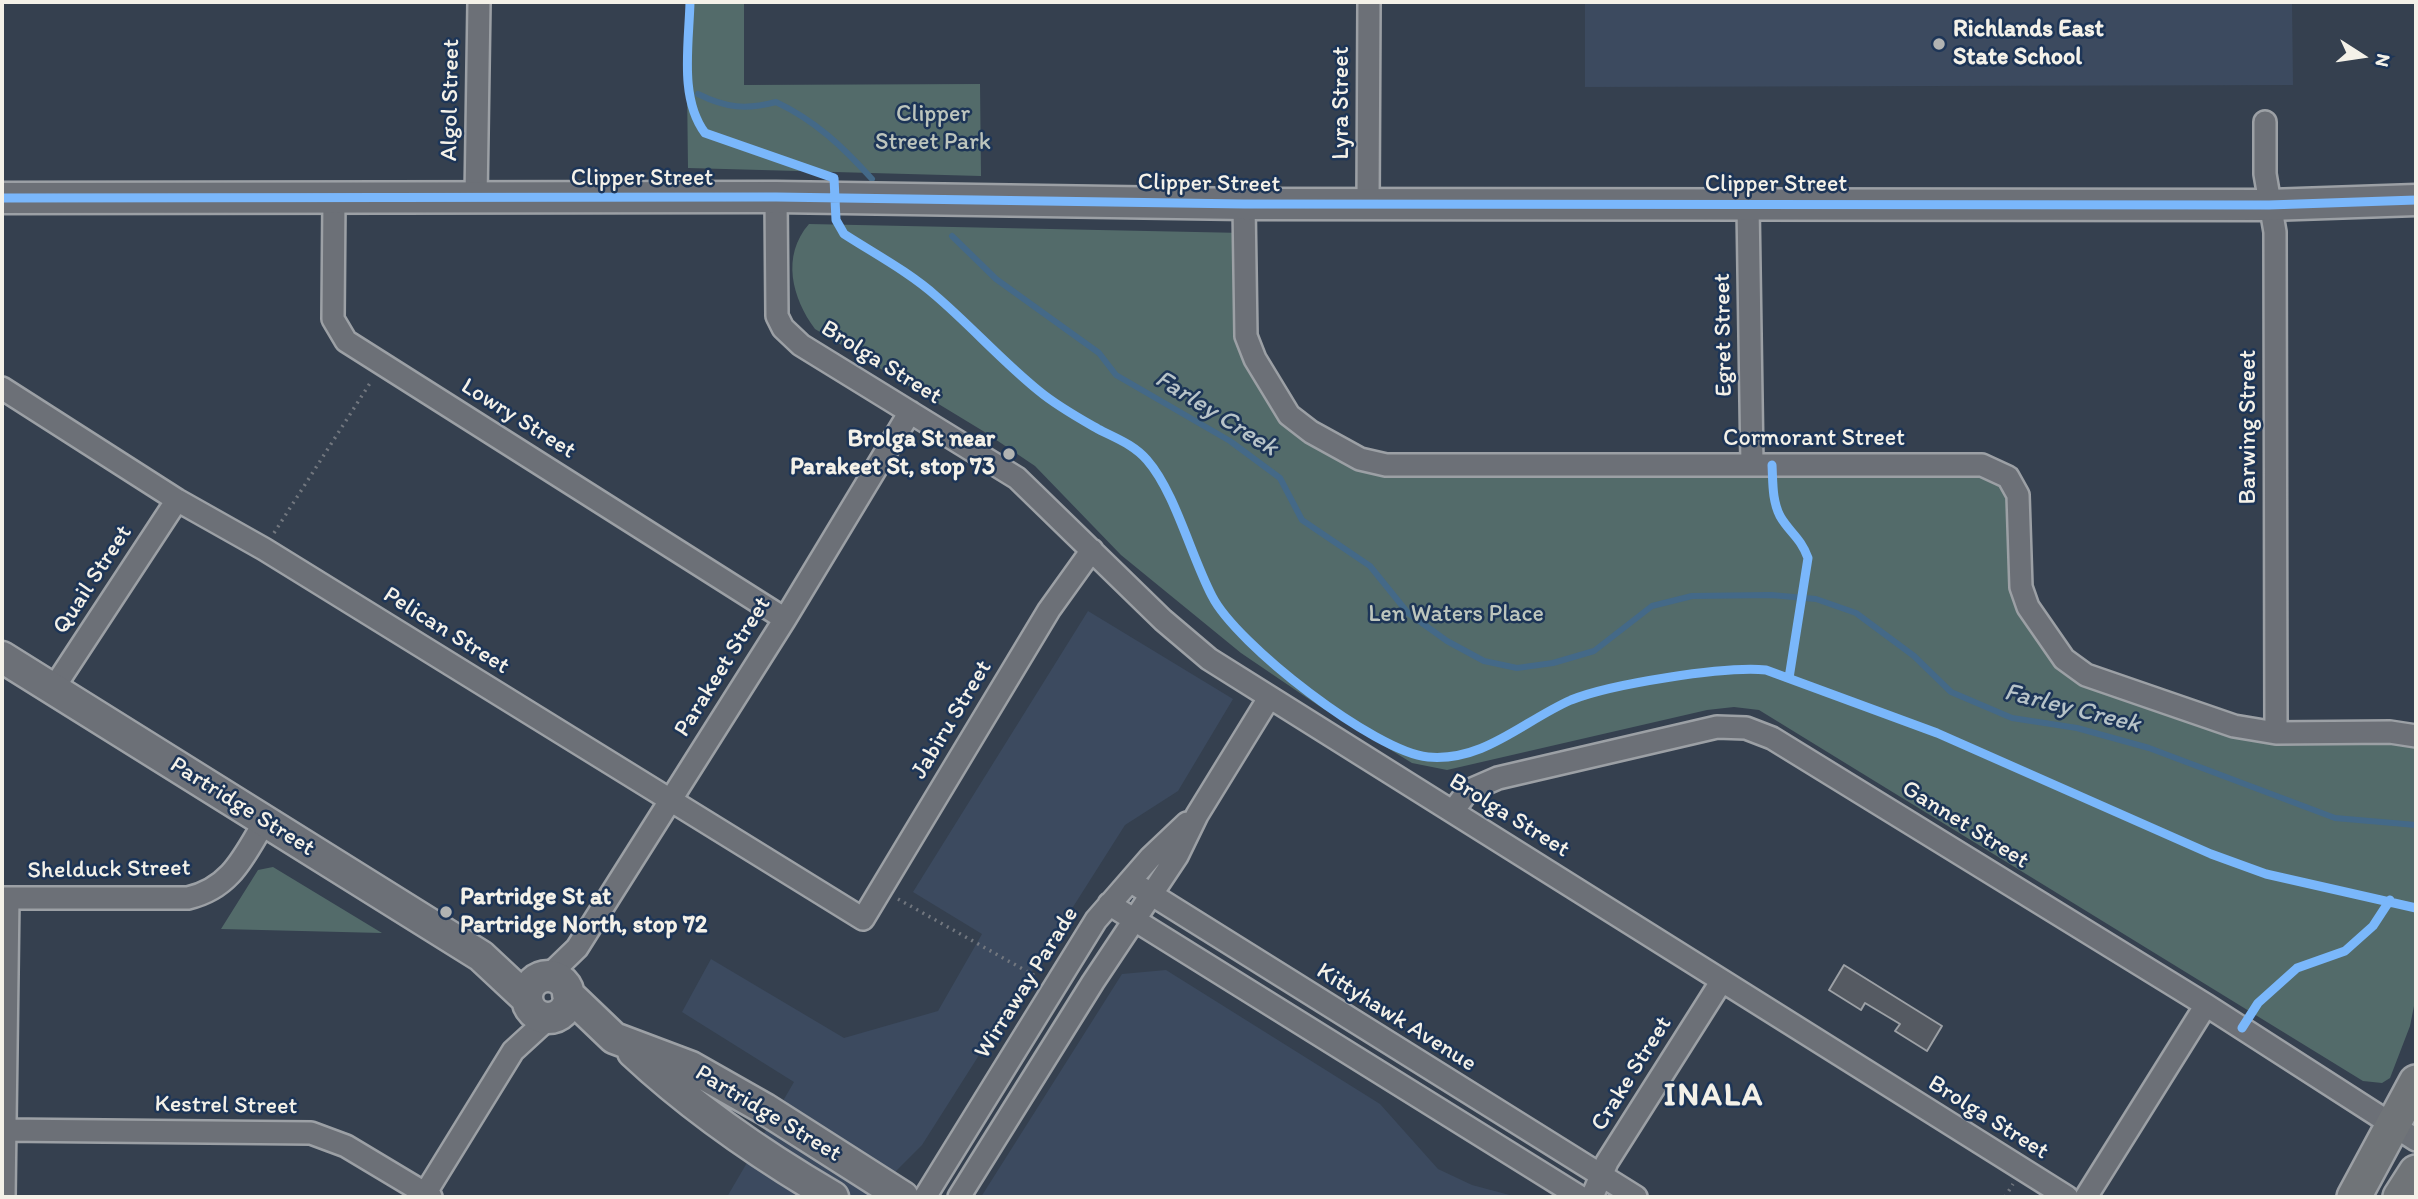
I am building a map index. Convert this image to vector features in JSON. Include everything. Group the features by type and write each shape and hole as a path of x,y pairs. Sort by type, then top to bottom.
{"main road":[{"path":"2354,1197 2405,1133 2416,1082"},
{"path":"2400,1197 2416,1172"}],"street":[{"name":"Algol Street","path":"476,199 479,2"},
{"name":"Lyra Street","path":"1368,204 1369,2"},
{"name":"Barwing Street","path":"2266,122 2265,174 2275,232 2276,733"},
{"name":"Clipper Street","path":"2,198 776,197 1244,204 1748,205 2269,205 2416,200"},
{"name":"Brolga Street","path":"776,197 775,301 783,328 802,345 1017,478 1209,659 2067,1197"},
{"name":"Lowry Street","path":"334,199 333,318 346,341 785,619"},
{"name":"Cormorant Street","path":"1244,204 1246,337 1255,359 1289,415 1311,432 1360,459 1386,465 1982,465 2008,477 2018,495 2021,587 2028,607 2064,659 2086,675 2234,726 2276,733 2390,732 2416,736"},
{"name":"Egret Street","path":"1748,205 1752,465"},
{"name":"Pelican Street","path":"2,388 177,500 264,549 863,919"},
{"name":"Parakeet Street","path":"426,1196 577,948 785,619 909,412"},
{"name":"Quail Street","path":"53,689 177,500"},
{"name":"Jabiru Street","path":"863,919 1049,610 1092,550"},
{"name":"Partridge Street","path":"2,657 615,1039 730,1133 833,1197"},
{"name":"Wirraway Parade","path":"959,1197 1133,920 1177,856 1197,815 1269,698"},
{"name":"Gannet Street","path":"1453,811 1468,791 1498,778 1717,727 1746,728 1772,738 2206,1005 2405,1133"},
{"name":"Wirraway Parade","path":"925,1197 1096,920 1162,846 1197,815"},
{"name":"Shelduck Street","path":"5,898 188,898 210,893 240,862 265,821"},
{"name":"Kittyhawk Avenue","path":"1130,881 1636,1197"},
{"path":"4,1197 5,898"},
{"path":"1109,904 1580,1197"},
{"name":"Crake Street","path":"1592,1197 1600,1175 1721,982"},
{"path":"2086,1197 2206,1005"},
{"name":"Partridge Street","path":"615,1039 691,1067 765,1109 903,1197"},
{"name":"Kestrel Street","path":"3,1130 311,1133 346,1146 426,1196"}],"path":[{"path":"264,549 382,364"},
{"path":"881,889 1037,977"}],"shaded area":[{"name":"Richlands East State School","path":"1585,2 2292,2 2293,85 1585,87"},
{"path":"1088,611 1233,699 1178,791 1125,825 922,1145 897,1170 880,1197 727,1197 794,1082 682,1012 711,959 844,1038 938,1011 982,934 913,892"},
{"path":"1166,970 1380,1104 1438,1169 1472,1185 1517,1197 981,1197 1122,974"}],"green space":[{"name":"Clipper Street Park","path":"686,2 744,2 744,85 980,84 981,176 688,168"},
{"name":"Len Waters Place","path":"809,224 1244,233 1246,336 1289,415 1360,459 1982,465 2008,477 2021,587 2064,659 2234,726 2416,736 2416,996 2410,1026 2390,1078 2382,1083 2363,1081 1759,710 1734,707 1707,710 1447,770 1412,763 1319,706 1241,653 1121,555 1035,466 983,431 815,329 800,304 793,277 795,250 800,236"},
{"path":"273,867 382,933 221,929 258,870"}],"building":[{"path":"1844,965 1942,1026 1927,1051 1895,1031 1900,1024 1865,1003 1861,1010 1829,990"}],"waterway":[{"name":"Farley Creek","path":"698,94 736,106 776,102 828,136 872,179"},
{"name":"Farley Creek","path":"952,236 996,279 1099,353 1116,375 1230,441 1280,478 1302,520 1370,566 1408,613 1447,641 1484,661 1517,668 1553,663 1594,651 1652,606 1692,596 1771,595 1816,599 1856,613 1914,656 1951,692 2012,718 2077,728 2149,748 2335,818 2416,825"}],"cycle path":[{"path":"690,2 687,70 692,104 705,133 834,178 836,220 844,234 926,287 1046,396 1142,454 1166,489 1204,580 1226,616 1248,641 1309,693 1375,736 1404,751 1428,757 1448,757 1485,747 1553,709 1589,694 1639,682 1696,674 1766,670 1937,733 2211,854 2266,874 2416,908"},
{"path":"2,198 776,197 1244,204 2269,205 2416,200"},
{"path":"1772,465 1777,510 1808,558 1789,678"},
{"path":"2242,1028 2258,1003 2297,968 2345,951 2373,926 2390,900"}],"place":[{"name":"Richlands East State School","path":"1939,44"},
{"name":"Brolga St near Parakeet St, stop 73","path":"1009,454"},
{"name":"Partridge St at Partridge North, stop 72","path":"446,912"}],"district":[{"name":"INALA","path":"1714,1097"}]}
